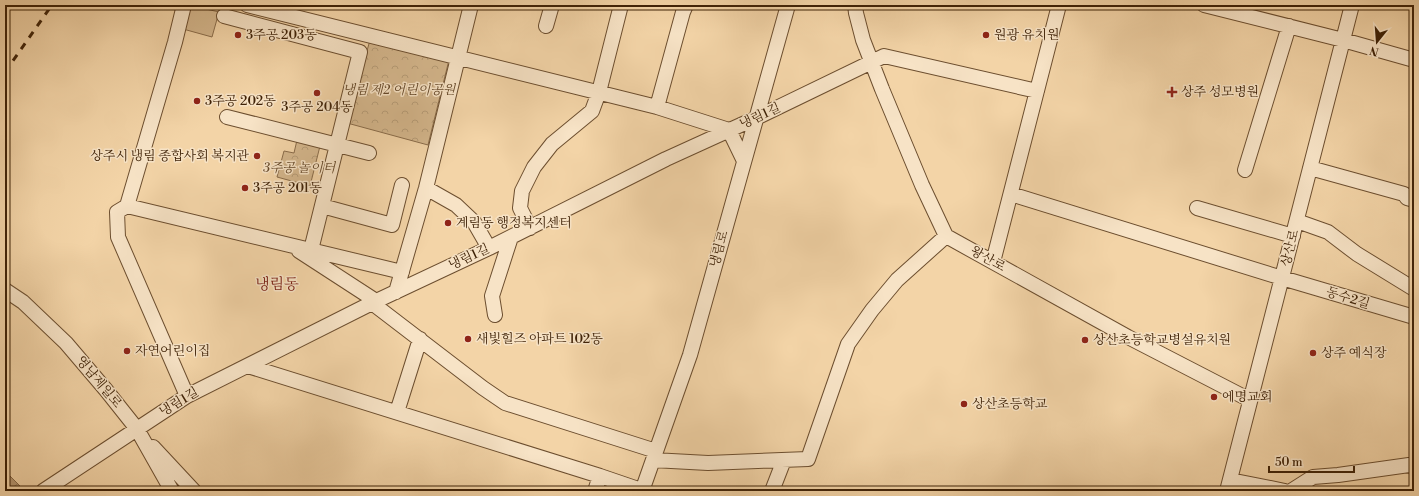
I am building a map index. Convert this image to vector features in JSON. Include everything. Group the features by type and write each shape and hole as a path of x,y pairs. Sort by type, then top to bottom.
{"street":[{"path":"184,5 173,50 127,206 117,212 118,237 188,396"},
{"path":"247,5 292,10 458,57 657,107 729,130 744,161"},
{"path":"396,292 426,188 471,5"},
{"path":"546,26 552,5"},
{"path":"530,228 520,208 522,191 534,167 552,144 592,111 599,92 620,5"},
{"path":"657,107 686,5"},
{"name":"냉림로","path":"643,491 690,355 788,5"},
{"path":"290,245 374,302 483,388 505,403 655,456 708,463 808,458 848,344 872,310 897,280 946,236 922,185 872,63 863,40 855,5"},
{"path":"993,262 1059,5"},
{"path":"1204,5 1343,40 1414,60"},
{"name":"상산로","path":"1229,485 1352,5"},
{"path":"224,16 360,52 310,250"},
{"path":"1245,170 1289,26"},
{"name":"냉림1길","path":"43,491 188,396 374,302 530,228 666,159 756,118 884,56 1037,91"},
{"path":"227,117 369,153"},
{"path":"1310,168 1404,194 1407,198 1414,200"},
{"path":"322,206 392,225 402,185"},
{"path":"426,188 456,205 474,222 489,248"},
{"name":"동수2길","path":"1010,194 1414,318"},
{"path":"127,206 402,272"},
{"path":"1197,208 1293,236"},
{"path":"1297,221 1328,232 1356,254 1414,289"},
{"name":"왕산로","path":"946,236 1128,337 1250,400"},
{"path":"496,315 492,296 511,237"},
{"name":"영남제일로","path":"5,290 23,302 66,343 106,390 137,429 172,491"},
{"path":"397,412 420,339"},
{"path":"248,366 600,476 643,491"},
{"path":"137,429 194,491"},
{"path":"772,491 784,460"},
{"path":"1291,491 1314,477 1409,466 1414,467"},
{"path":"595,491 600,476"},
{"path":"1229,485 1285,491"}],"green space":[{"path":"189,5 219,12 212,37 183,29"},
{"name":"냉림 제2 어린이공원","path":"370,40 449,60 428,145 347,123"},
{"name":"3주공 놀이터","path":"297,140 320,146 310,186 277,177 284,151 294,153"}],"water":[{"path":"5,471 25,491 5,491"}],"railway":[{"path":"5,72 52,5"}],"place":[{"name":"3주공 203동","path":"238,35"},
{"name":"원광 유치원","path":"986,35"},
{"name":"상주 성모병원","path":"1172,92"},
{"name":"3주공 204동","path":"317,93"},
{"name":"3주공 202동","path":"197,101"},
{"name":"상주시 냉림 종합사회 복지관","path":"257,156"},
{"name":"3주공 201동","path":"245,188"},
{"name":"계림동 행정복지센터","path":"448,223"},
{"name":"새빛힐즈 아파트 102동","path":"468,339"},
{"name":"상산초등학교병설유치원","path":"1085,340"},
{"name":"자연어린이집","path":"127,351"},
{"name":"상주 예식장","path":"1313,353"},
{"name":"에명교회","path":"1214,397"},
{"name":"상산초등학교","path":"964,404"}],"district":[{"name":"냉림동","path":"277,284"}]}
